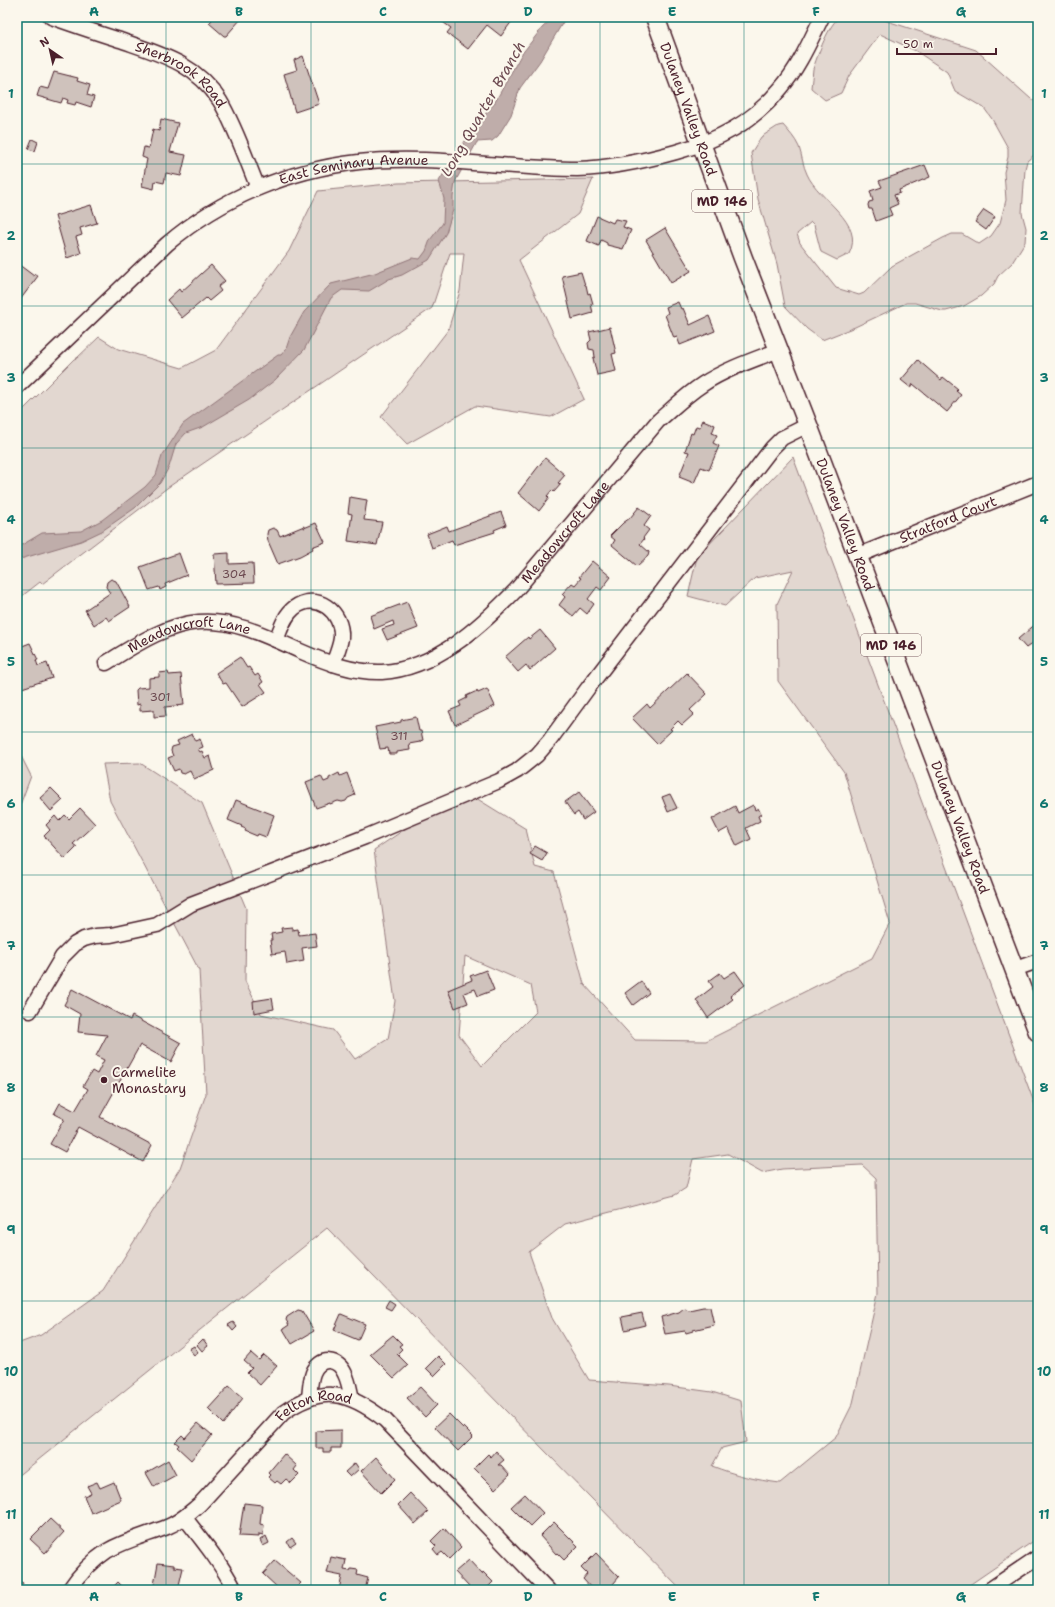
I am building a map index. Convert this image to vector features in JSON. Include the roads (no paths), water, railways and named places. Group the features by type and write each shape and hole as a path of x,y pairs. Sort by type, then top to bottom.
{"main road":[{"name":"Dulaney Valley Road","path":"655,17 701,144 1038,1032"}],"street":[{"name":"Sherbrook Road","path":"51,17 176,60 191,71 206,84 224,108 258,188"},
{"name":"East Seminary Avenue","path":"17,387 180,233 219,207 258,188 299,174 340,164 381,160 452,162 576,169 606,167 662,156 723,136 740,126 782,87 801,58 822,17"},
{"name":"Meadowcroft Lane","path":"106,663 161,632 180,625 200,622 223,623 247,629 276,640 300,652 333,664 358,670 382,672 404,668 431,658 470,634 491,616 516,590 658,421 681,400 703,384 727,371 779,350"},
{"path":"30,1011 62,958 75,944 84,939 95,936 111,936 157,925 191,904 365,837 499,781 517,771 538,755 550,740 588,688 772,448 782,438 808,425"},
{"name":"Stratford Court","path":"857,556 1038,483"},
{"path":"276,640 286,616 294,608 306,602 326,606 336,614 340,624 341,638 333,664"},
{"path":"1015,969 1038,961"},
{"path":"309,1398 313,1372 324,1362 330,1361 336,1362 346,1375 352,1399"},
{"name":"Felton Road","path":"69,1590 89,1565 108,1551 131,1540 168,1527 185,1518 200,1504 283,1413 295,1404 309,1398 324,1395 337,1395 352,1399 368,1407 385,1420 548,1590"},
{"path":"185,1518 214,1554 235,1590"},
{"path":"989,1590 1038,1557"}],"place":[{"name":"Carmelite Monastary","path":"104,1080"}],"water label":[{"name":"Long Quarter Branch","path":"483,109"}]}
